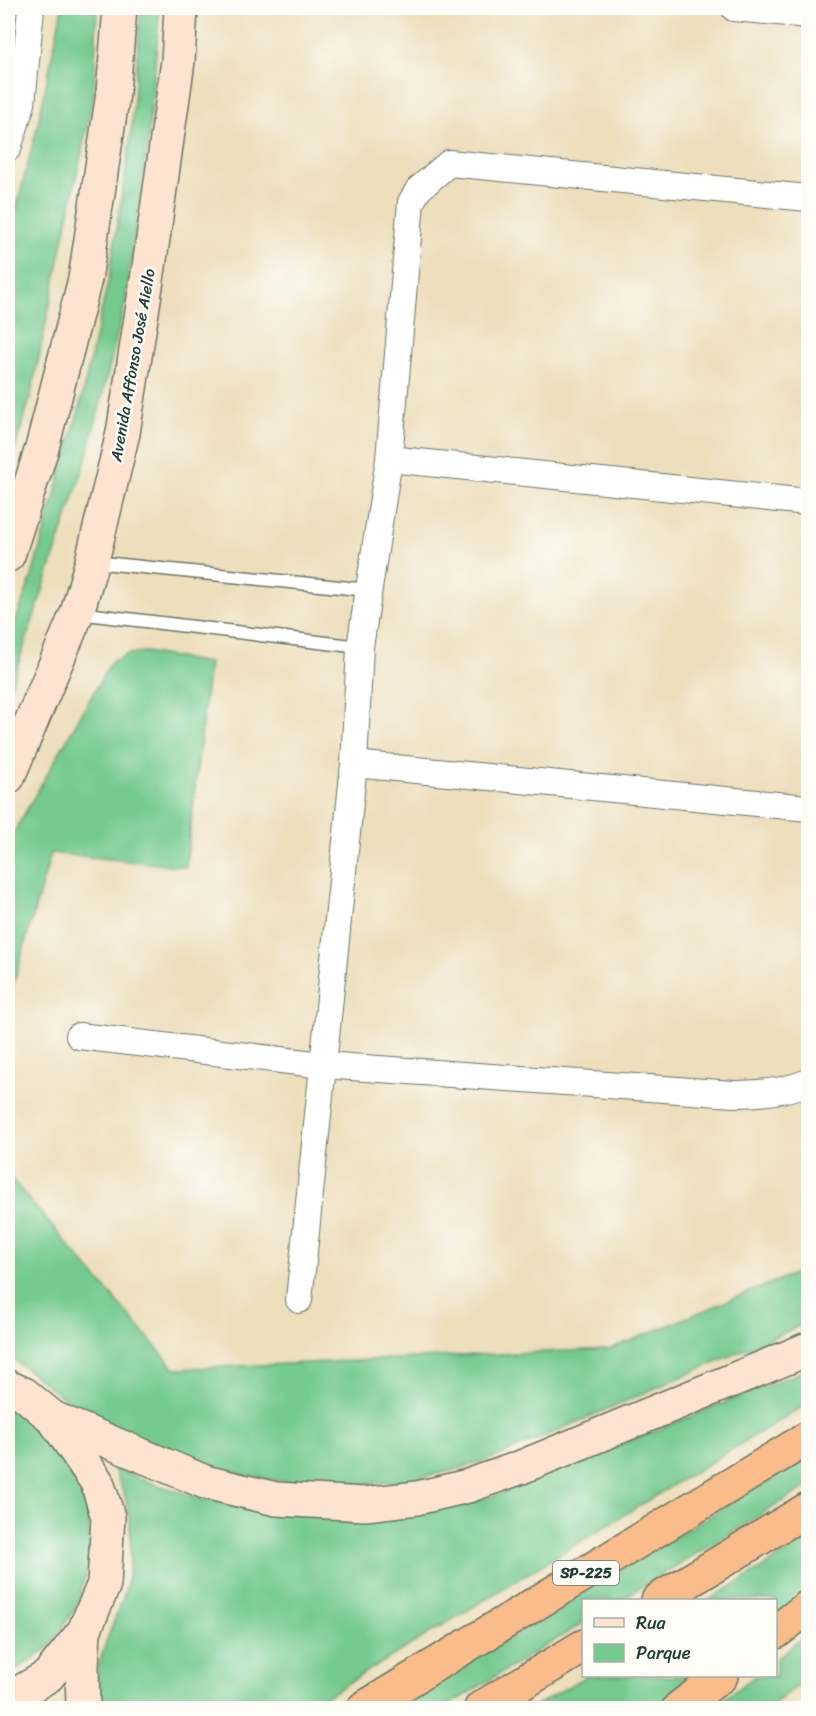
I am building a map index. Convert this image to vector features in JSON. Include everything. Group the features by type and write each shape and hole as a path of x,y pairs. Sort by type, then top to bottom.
{"highway":[{"name":"SP-225","path":"364,1708 808,1437"},
{"path":"660,1599 808,1509"},
{"path":"777,1631 808,1607"},
{"path":"481,1708 582,1647"},
{"path":"679,1708 720,1677"}],"street":[{"path":"8,148 22,104 31,8"},
{"path":"8,555 42,448 85,279 113,93 120,8"},
{"name":"Avenida Affonso José Aiello","path":"8,777 77,613 123,433 177,73 182,8"},
{"path":"734,8 808,15"},
{"path":"299,1300 354,764 360,647 389,459 411,202 419,189 448,163 808,198"},
{"path":"389,459 808,502"},
{"path":"354,764 808,808"},
{"path":"79,1036 323,1065 734,1094 758,1094 808,1082"},
{"path":"13,1386 53,1418 205,1482 276,1499 365,1504 417,1498 468,1486 519,1468 808,1349"},
{"path":"8,1699 48,1676 84,1631 104,1584 108,1517 97,1482 53,1418"},
{"path":"83,1708 84,1631"}],"lane":[{"path":"92,561 369,590"},
{"path":"77,613 360,647"}],"green space":[{"path":"62,8 97,8 94,93 31,395 8,471 8,241 38,124"},
{"path":"141,8 160,8 148,142 125,304 87,457 8,695 8,642 32,576 79,409 110,273 131,135"},
{"path":"145,652 209,663 186,867 51,853 8,1003 8,843 111,662 128,654"},
{"path":"8,1175 175,1369 610,1349 808,1268 808,1322 499,1456 451,1471 401,1481 350,1485 288,1482 244,1475 195,1463 112,1429 70,1403 8,1355"},
{"path":"808,1369 808,1403 307,1708 96,1708 96,1679 99,1666 123,1598 130,1561 131,1534 128,1509 113,1468 203,1499 249,1507 439,1509 491,1497"},
{"path":"8,1407 32,1420 65,1455 87,1503 91,1555 77,1606 47,1649 8,1675"},
{"path":"808,1456 808,1486 622,1599 582,1599 582,1624 444,1708 394,1708"},
{"path":"808,1540 808,1590 777,1615 777,1599 711,1599"},
{"path":"808,1633 808,1678 768,1708 712,1708 754,1677 777,1677 777,1658"},
{"path":"584,1677 698,1677 656,1708 532,1708"}]}
